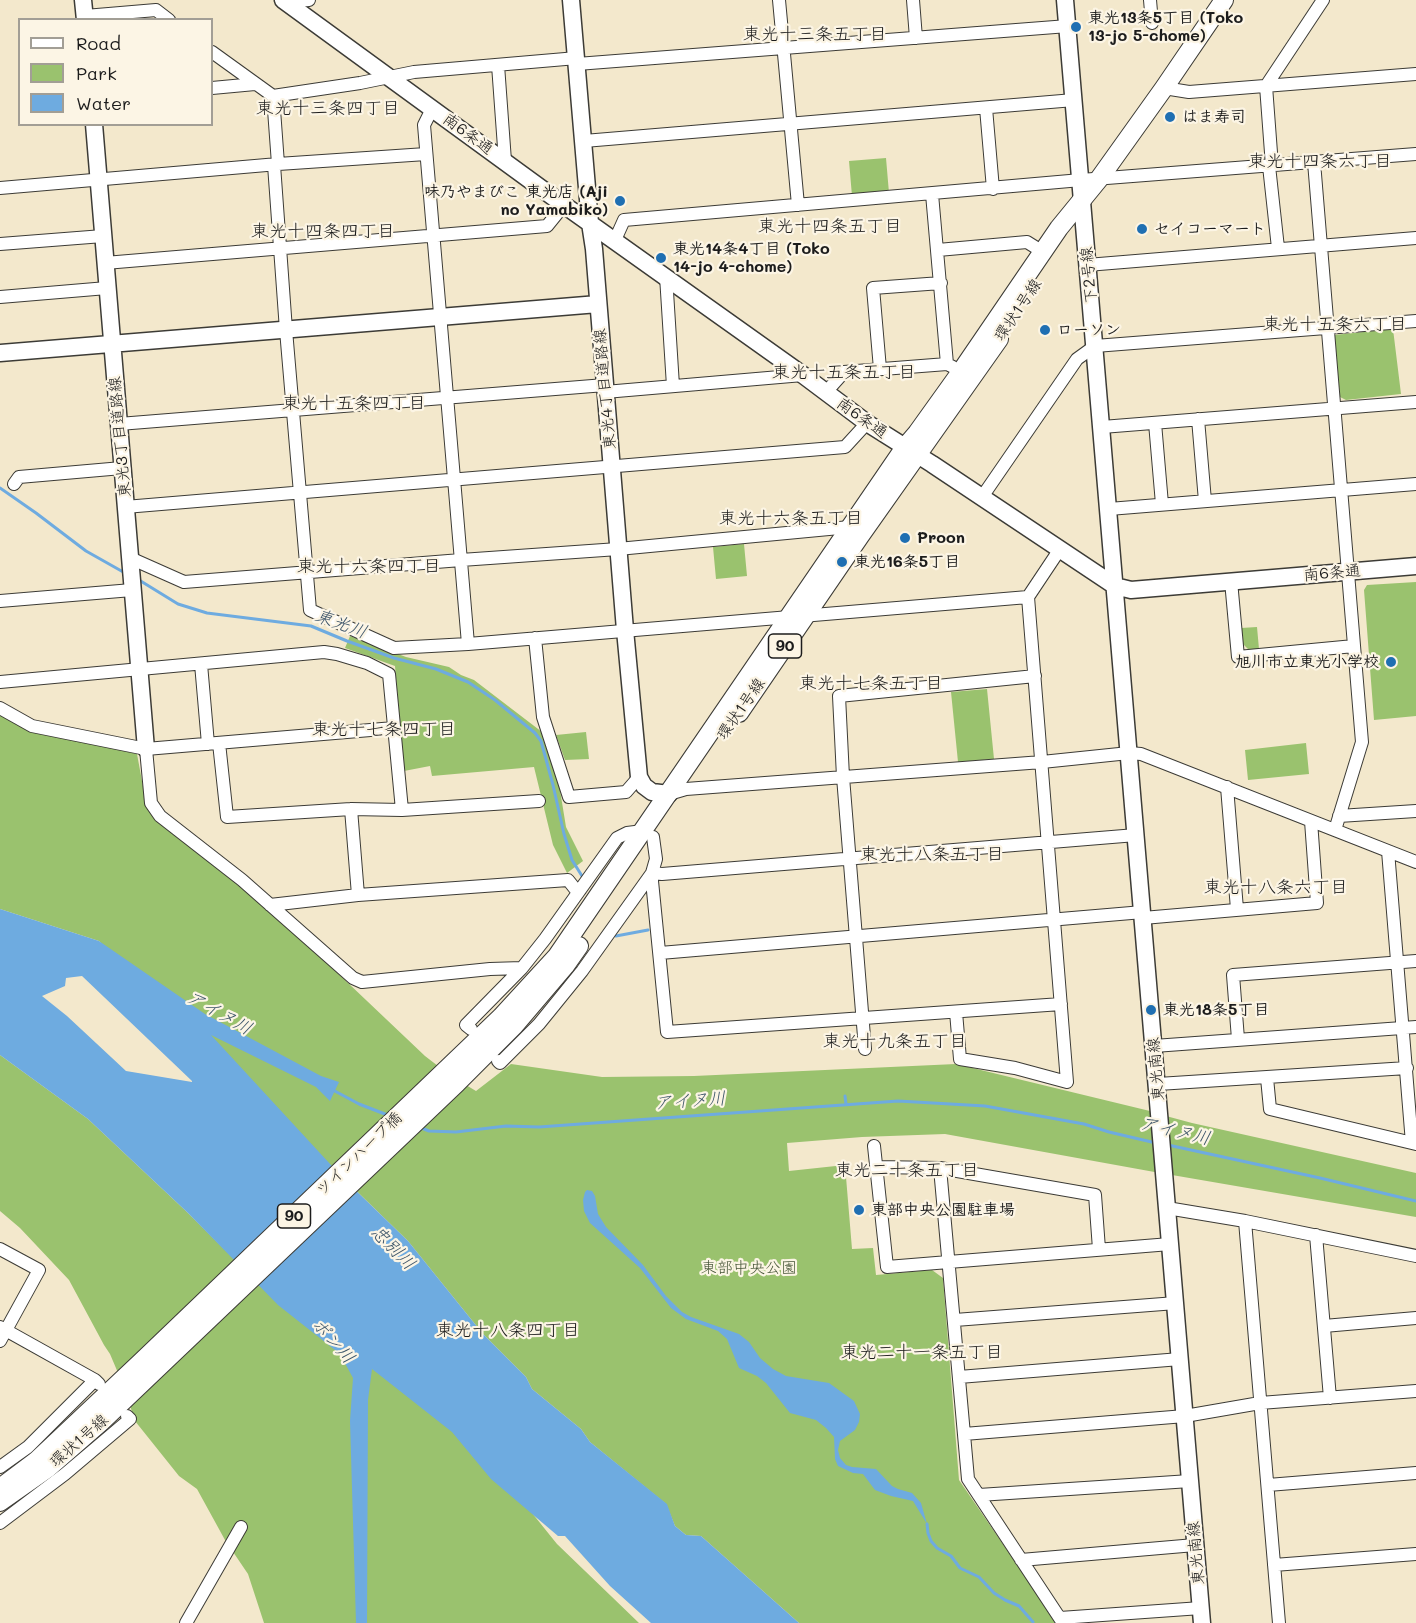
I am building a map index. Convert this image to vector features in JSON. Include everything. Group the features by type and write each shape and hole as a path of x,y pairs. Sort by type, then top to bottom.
{"main road":[{"name":"環状1号線","path":"960,372 1065,240 1090,180 1164,88 1224,0"},
{"name":"環状1号線","path":"452,1077 514,1026 565,966 648,834 911,451 960,372 1043,252 1083,199"},
{"name":"ツインハープ橋","path":"148,1368 452,1077"},
{"name":"環状1号線","path":"0,1488 148,1368"},
{"name":"環状1号線","path":"0,1502 47,1469 101,1422 148,1368"}],"street":[{"path":"284,1 309,0"},
{"name":"東光4丁目道路線","path":"571,0 639,777"},
{"path":"779,0 798,205"},
{"path":"913,0 916,38"},
{"path":"1065,0 1074,100 1090,180"},
{"path":"1150,0 1152,23"},
{"path":"1278,248 1266,86 1323,0"},
{"name":"南6条通","path":"284,1 867,423 1115,586 1131,590 1416,566"},
{"path":"84,12 156,10 166,18"},
{"path":"213,53 273,96 414,72 784,48 1068,26"},
{"path":"498,65 505,161"},
{"path":"1164,88 1189,92 1416,74"},
{"path":"213,88 255,84"},
{"path":"273,96 279,248 310,610 394,648 468,644 1028,597"},
{"path":"584,141 1074,100"},
{"path":"432,108 424,125 468,644"},
{"path":"986,108 993,189"},
{"name":"東光3丁目道路線","path":"94,126 146,749"},
{"path":"0,188 426,154"},
{"path":"615,240 624,220 1416,154"},
{"path":"1314,162 1362,742 1335,830"},
{"path":"826,392 844,372 880,369 960,372 941,283 932,194"},
{"name":"下2号線","path":"1083,199 1115,586"},
{"path":"105,263 547,226 564,205"},
{"path":"0,244 103,236"},
{"path":"1087,266 1416,238"},
{"path":"938,250 1027,242 1043,252"},
{"path":"666,276 673,386"},
{"path":"880,369 873,288 941,283"},
{"path":"0,297 108,288"},
{"path":"0,353 598,304"},
{"path":"982,497 1077,359 1095,346 1416,321"},
{"path":"118,424 447,398 673,386 803,375"},
{"path":"1102,427 1416,402"},
{"path":"1198,419 1205,501"},
{"path":"125,507 845,447 867,423"},
{"path":"1155,423 1162,504"},
{"path":"14,484 19,477 122,468"},
{"path":"1109,508 1416,484"},
{"path":"0,601 131,575 184,582 855,532"},
{"path":"956,1012 960,1059 1015,1068 1067,1082 1028,597 1060,549"},
{"path":"1231,581 1238,657 1354,646"},
{"name":"東光南線","path":"1115,586 1202,1615"},
{"path":"535,638 543,717 569,797 626,792 639,777 644,786 652,792 677,792 1130,753 1141,754 1416,862"},
{"path":"0,682 324,652 367,663 389,674 402,810"},
{"path":"201,664 227,817 351,809 402,810 539,801"},
{"path":"865,1049 843,777 839,696 1035,676"},
{"path":"0,708 32,726 146,749 394,728"},
{"path":"146,749 151,803 154,810 242,880 353,978 362,982 522,968"},
{"path":"1227,787 1237,909"},
{"path":"351,809 358,896"},
{"path":"1339,816 1416,811"},
{"path":"660,953 1055,921 1317,903 1311,820"},
{"path":"468,1027 545,939 617,838 627,833 648,834 656,859 652,873 582,971 538,1024 499,1062"},
{"path":"652,873 1136,835"},
{"path":"1267,1078 1270,1109 1414,1144 1413,1097 1407,1068 1410,1028 1397,962 1388,851"},
{"path":"652,873 667,1032 1061,1004"},
{"path":"270,905 568,880 576,890 580,890"},
{"path":"1238,1039 1233,975 1416,961"},
{"path":"1155,1046 1410,1028"},
{"path":"1158,1084 1407,1068"},
{"path":"874,1146 887,1267 1170,1244"},
{"path":"876,1167 940,1168 1095,1195 1099,1249"},
{"path":"940,1168 968,1479 1062,1621 1202,1615"},
{"path":"1167,1208 1245,1221 1416,1256"},
{"path":"1245,1221 1279,1623"},
{"path":"1316,1235 1330,1398"},
{"path":"0,1249 39,1270 2,1333 97,1382 28,1447 0,1467"},
{"path":"955,1320 1176,1303"},
{"path":"1324,1326 1416,1318"},
{"path":"959,1377 1180,1359"},
{"path":"964,1434 1185,1416 1260,1403 1416,1391"},
{"path":"0,1522 65,1474 130,1419 127,1416"},
{"path":"1268,1485 1416,1473"},
{"path":"979,1495 1190,1481"},
{"path":"186,1623 241,1527"},
{"path":"1021,1560 1195,1545"},
{"path":"1274,1565 1416,1554"}],"green space":[{"path":"886,158 889,193 852,196 849,161"},
{"path":"1393,329 1401,394 1346,400 1340,397 1334,335"},
{"path":"744,544 747,576 716,579 713,547"},
{"path":"1416,582 1416,716 1374,720 1364,590 1367,585"},
{"path":"1257,627 1259,649 1249,650 1243,644 1241,628"},
{"path":"350,636 406,657 449,667 474,680 542,732 559,784 566,827 583,861 567,873 553,845 534,767 432,776 430,766 404,771 395,666 345,648"},
{"path":"987,689 994,759 958,762 951,692"},
{"name":"東部中央公園","path":"0,714 29,728 137,754 147,808 269,908 425,1056 476,1091 511,1064 602,1077 694,1076 956,1064 1154,1112 1160,1173 945,1134 787,1143 789,1171 845,1165 852,1249 873,1248 876,1275 932,1270 943,1278 959,1480 1057,1623 799,1623 701,1536 686,1535 675,1526 666,1504 590,1442 581,1429 532,1389 526,1377 483,1334 408,1241 99,941 0,909"},
{"path":"586,732 589,759 565,760 556,735"},
{"path":"1306,743 1309,774 1248,780 1245,750"},
{"path":"0,1055 88,1119 247,1272 441,1400 557,1544 639,1623 264,1623 248,1574 225,1540 197,1489 179,1476 135,1421 110,1354 69,1280 20,1228 0,1211"},
{"path":"1166,1116 1416,1173 1416,1217 1172,1175"}],"water":[{"path":"0,909 99,941 205,1014 321,1076 339,1082 330,1101 316,1087 211,1035 343,1178 408,1241 483,1334 526,1377 532,1389 581,1429 590,1442 667,1504 675,1526 686,1535 701,1536 799,1623 651,1623 610,1586 565,1536 558,1536 491,1479 452,1432 372,1369 368,1400 367,1623 356,1623 350,1421 353,1378 340,1354 278,1305 188,1213 88,1119 0,1055","holes":["82,976 192,1081 126,1071 42,996 65,986 66,978"]},
{"path":"587,1190 592,1191 595,1196 598,1214 606,1227 643,1265 666,1296 682,1312 739,1334 749,1342 760,1358 786,1376 829,1383 854,1401 860,1414 859,1422 855,1430 840,1441 838,1450 840,1458 846,1465 852,1467 876,1469 892,1486 912,1493 921,1503 927,1524 913,1501 875,1490 863,1474 853,1473 838,1466 835,1459 834,1437 826,1428 816,1420 790,1413 766,1383 739,1368 727,1339 718,1331 686,1319 671,1308 640,1268 590,1223 584,1211 583,1200"}],"waterway":[{"name":"東光川","path":"0,488 86,551 125,573"},
{"name":"東光川","path":"139,580 178,604 207,613 311,626 394,658 436,669 468,682 495,700 535,733 541,741 564,834 572,860 582,876"},
{"name":"東光川","path":"616,936 648,930"},
{"name":"アイヌ川","path":"331,1089 359,1104 390,1116"},
{"name":"東光川","path":"845,1096 846,1104"},
{"name":"アイヌ川","path":"419,1127 429,1131 456,1132 506,1126 539,1127 898,1101 985,1106 1084,1124 1156,1143"},
{"name":"アイヌ川","path":"1168,1145 1416,1201"},
{"path":"927,1524 931,1541 937,1548 951,1556 960,1568 979,1577 994,1593 1019,1606 1033,1622"}],"place":[{"name":"東光13条5丁目 (Toko 13-jo 5-chome)","path":"1076,27"},
{"name":"はま寿司","path":"1170,117"},
{"name":"味乃やまびこ 東光店 (Aji no Yamabiko)","path":"620,201"},
{"name":"セイコーマート","path":"1142,229"},
{"name":"東光14条4丁目 (Toko 14-jo 4-chome)","path":"661,258"},
{"name":"ローソン","path":"1045,330"},
{"name":"Proon","path":"905,538"},
{"name":"東光16条5丁目","path":"842,562"},
{"name":"旭川市立東光小学校","path":"1391,662"},
{"name":"東光18条5丁目","path":"1151,1010"},
{"name":"東部中央公園駐車場","path":"859,1210"}],"district":[{"name":"東光十三条五丁目","path":"815,34"},
{"name":"東光十三条四丁目","path":"328,108"},
{"name":"東光十四条六丁目","path":"1320,161"},
{"name":"東光十四条五丁目","path":"830,226"},
{"name":"東光十四条四丁目","path":"323,231"},
{"name":"東光十五条六丁目","path":"1335,324"},
{"name":"東光十五条五丁目","path":"844,372"},
{"name":"東光十五条四丁目","path":"354,403"},
{"name":"東光十六条五丁目","path":"791,518"},
{"name":"東光十六条四丁目","path":"369,566"},
{"name":"東光十七条五丁目","path":"871,683"},
{"name":"東光十七条四丁目","path":"384,729"},
{"name":"東光十八条五丁目","path":"932,854"},
{"name":"東光十八条六丁目","path":"1276,887"},
{"name":"東光十九条五丁目","path":"895,1041"},
{"name":"東光二十条五丁目","path":"907,1170"},
{"name":"東光十八条四丁目","path":"508,1330"},
{"name":"東光二十一条五丁目","path":"922,1352"}],"water label":[{"name":"忠別川","path":"393,1248"},
{"name":"ポン川","path":"333,1341"}]}
